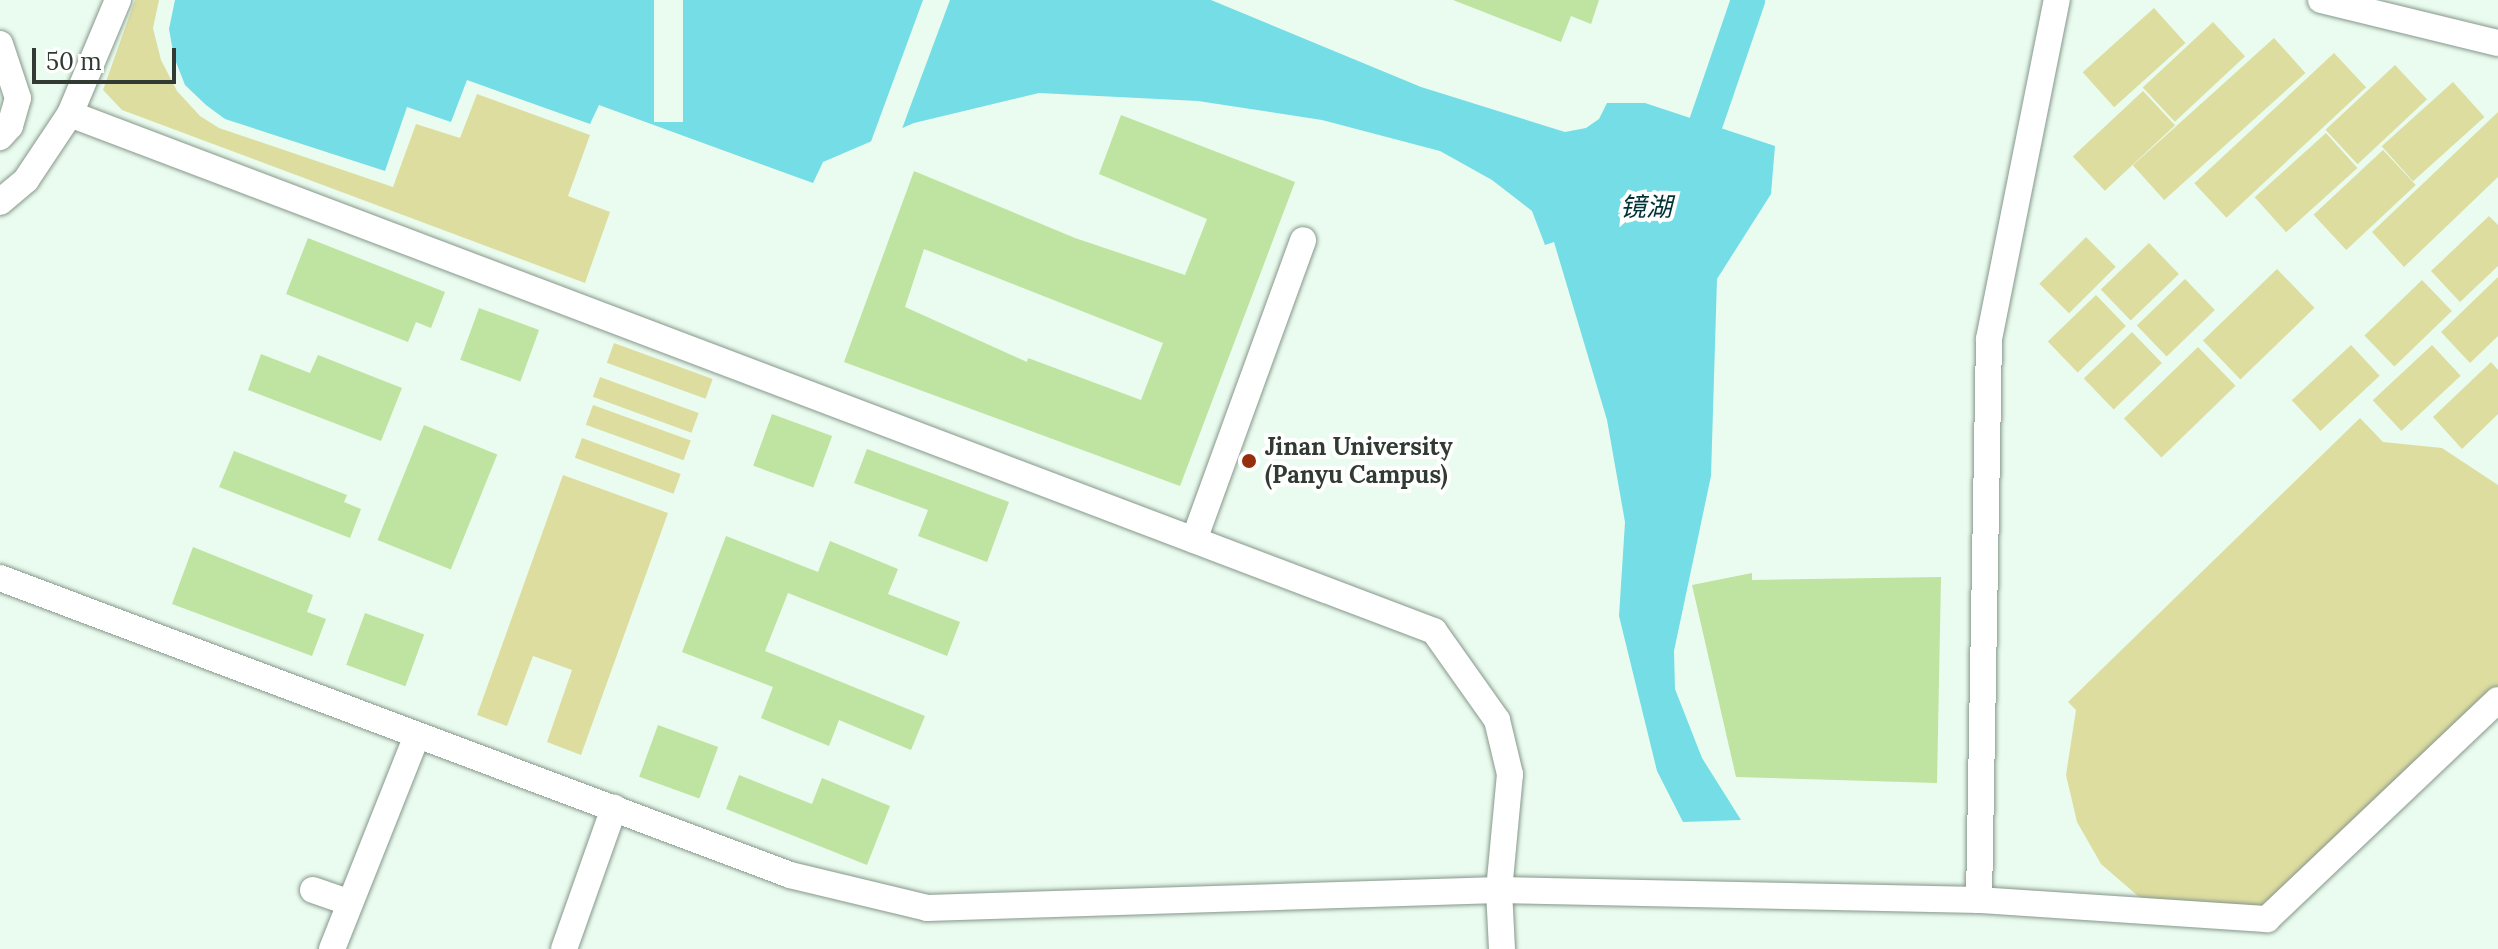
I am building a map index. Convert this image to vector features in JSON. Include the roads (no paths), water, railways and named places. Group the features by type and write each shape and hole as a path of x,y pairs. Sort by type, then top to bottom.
{"street":[{"path":"0,202 26,180 70,114 118,0"},
{"path":"1979,900 1989,339 2057,0"},
{"path":"2321,0 2498,43"},
{"path":"0,44 18,98 10,126 0,137"},
{"path":"70,114 1434,631 1497,720 1510,774 1499,890 1502,949"},
{"path":"1194,540 1303,240"},
{"path":"0,578 790,875 927,908 1499,890 1979,900 2267,919 2498,700"},
{"path":"332,949 417,735"},
{"path":"564,949 614,808"},
{"path":"313,890 350,903"}],"water":[{"name":"镜湖","path":"175,0 1211,0 1421,87 1565,132 1586,128 1599,119 1607,103 1645,103 1775,146 1771,194 1717,279 1711,476 1674,651 1675,689 1702,758 1741,820 1683,822 1657,771 1619,616 1625,522 1607,420 1554,242 1545,245 1532,211 1492,180 1440,151 1322,120 1198,101 1039,93 914,123 823,162 813,183 599,105 590,124 467,80 451,122 407,107 385,171 225,119 206,105 185,85 174,57 169,29"}],"waterway":[{"path":"1706,123 1748,0"}],"place":[{"name":"Jinan University (Panyu Campus)","path":"1249,461"}]}
